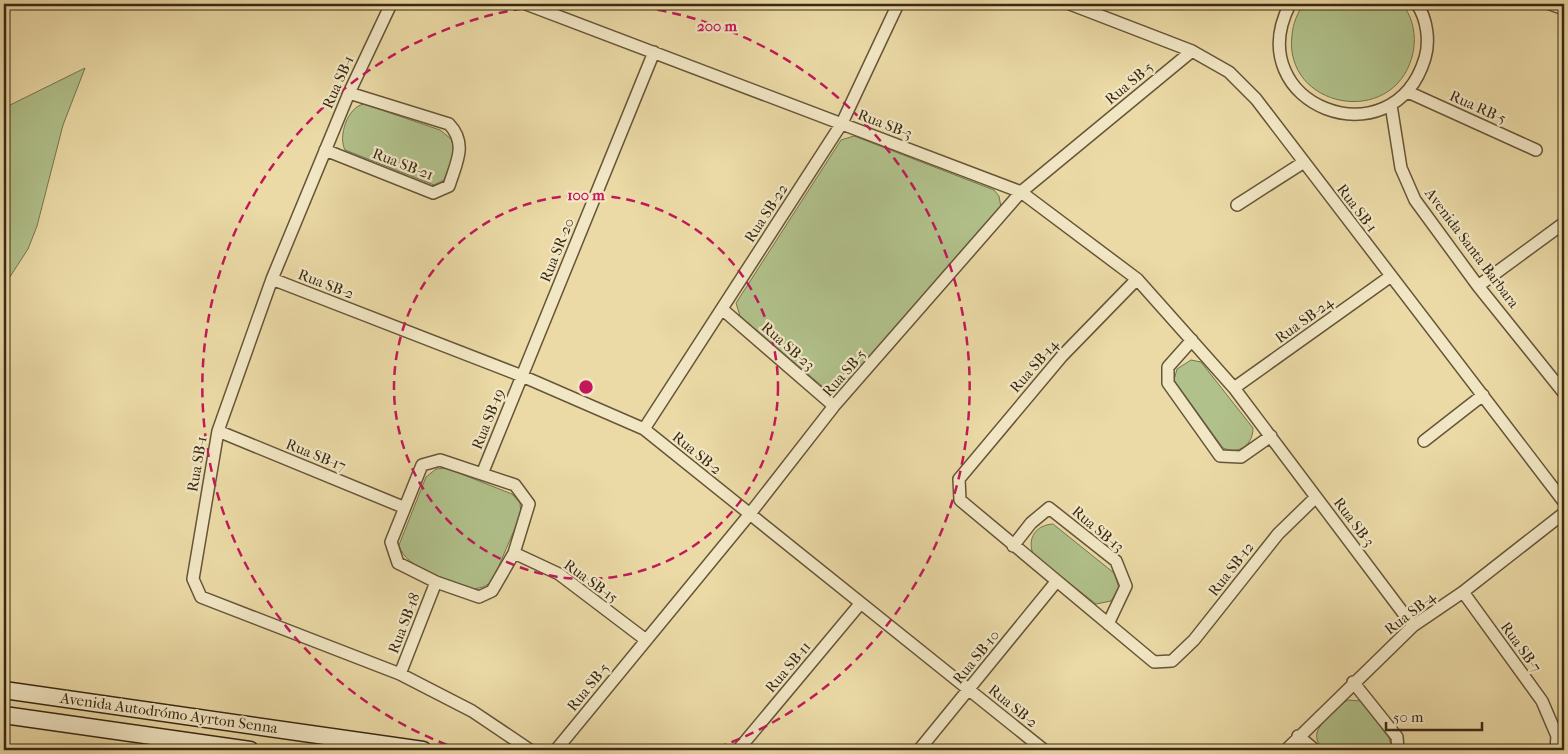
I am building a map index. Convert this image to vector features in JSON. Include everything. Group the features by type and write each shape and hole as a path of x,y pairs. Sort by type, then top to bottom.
{"street":[{"name":"Rua SB-1","path":"391,4 349,93 272,279 218,431 193,579 201,597 400,674 472,711 530,750"},
{"name":"Rua SB-3","path":"526,4 1021,192 1138,279 1234,388 1413,626"},
{"name":"Rua SB-22","path":"644,430 842,123 898,4"},
{"name":"Rua SB-1","path":"1070,4 1192,51 1229,72 1256,99 1564,502"},
{"path":"1290,4 1282,20 1278,45 1284,70 1298,91 1318,107 1342,115 1368,114 1391,105 1408,92 1420,72 1427,50 1426,28 1419,5"},
{"path":"1550,4 1564,9"},
{"name":"Rua SB-5","path":"556,750 750,515 834,406 1021,192 1192,51"},
{"name":"Rua SR-20","path":"522,376 654,52"},
{"name":"Rua RB-5","path":"1408,92 1536,150"},
{"name":"Rua SB-21","path":"325,150 433,193 449,186 461,149 455,130 449,124 349,93"},
{"name":"Avenida Santa Barbara","path":"1391,105 1402,168 1415,200 1478,286 1564,393"},
{"path":"1237,205 1304,162"},
{"path":"1478,286 1564,223"},
{"name":"Rua SB-24","path":"1234,388 1391,276"},
{"name":"Rua SB-2","path":"272,279 522,376 644,430 1044,750"},
{"name":"Rua SB-14","path":"1013,546 960,500 959,479 1062,356 1138,279"},
{"name":"Rua SB-23","path":"722,309 834,406"},
{"path":"1192,340 1168,367 1168,383 1220,456 1241,457 1271,436"},
{"name":"Rua SB-19","path":"482,474 522,376"},
{"path":"1424,441 1483,395"},
{"name":"Rua SB-17","path":"218,431 403,507"},
{"name":"Rua SB-19","path":"403,507 422,465 440,460 515,485 529,504 514,553"},
{"name":"Rua SB-12","path":"1108,624 1154,662 1172,661 1194,640 1278,534 1316,497"},
{"name":"Rua SB-18","path":"403,507 391,542 398,563 436,582 479,598 492,591 514,553"},
{"name":"Rua SB-13","path":"1013,546 1030,523 1049,508 1116,561 1126,586 1108,624"},
{"name":"Rua SB-4","path":"1286,750 1353,682 1413,626 1463,592 1564,513"},
{"path":"1013,546 1108,624"},
{"name":"Rua SB-15","path":"514,553 559,574 646,640"},
{"name":"Rua SB-18","path":"400,674 436,582"},
{"name":"Rua SB-10","path":"919,750 1056,582"},
{"name":"Rua SB-7","path":"1463,592 1542,700 1557,736 1556,750"},
{"name":"Rua SB-11","path":"738,750 860,604"},
{"path":"1353,682 1397,737 1398,750"},
{"name":"Avenida Autodrómo Ayrton Senna","path":"4,690 422,750"},
{"path":"153,737 160,712"},
{"name":"Avenida Autodrómo Ayrton Senna","path":"4,715 250,750"},
{"path":"1298,736 1315,750"}],"green space":[{"path":"1304,4 1402,4 1412,22 1414,43 1412,57 1401,80 1384,94 1363,101 1341,100 1321,93 1304,79 1294,60 1292,35 1294,23"},
{"path":"85,68 63,125 37,226 28,249 4,286 4,108"},
{"path":"364,104 440,130 451,139 455,151 444,180 434,185 345,150 343,131 346,123 353,111 358,106"},
{"path":"854,136 994,190 999,196 1001,207 840,393 829,392 740,316 736,303 841,140"},
{"path":"1191,360 1201,362 1253,428 1251,439 1244,447 1234,450 1223,448 1174,380 1177,369"},
{"path":"446,468 512,494 520,503 521,514 492,582 483,587 474,589 420,568 403,554 399,545 426,477 436,469"},
{"path":"1053,524 1114,573 1119,588 1111,601 1096,604 1033,554 1031,543 1034,533 1042,527"},
{"path":"1348,700 1361,701 1389,738 1393,750 1325,750 1320,745 1317,735 1323,722"}]}
